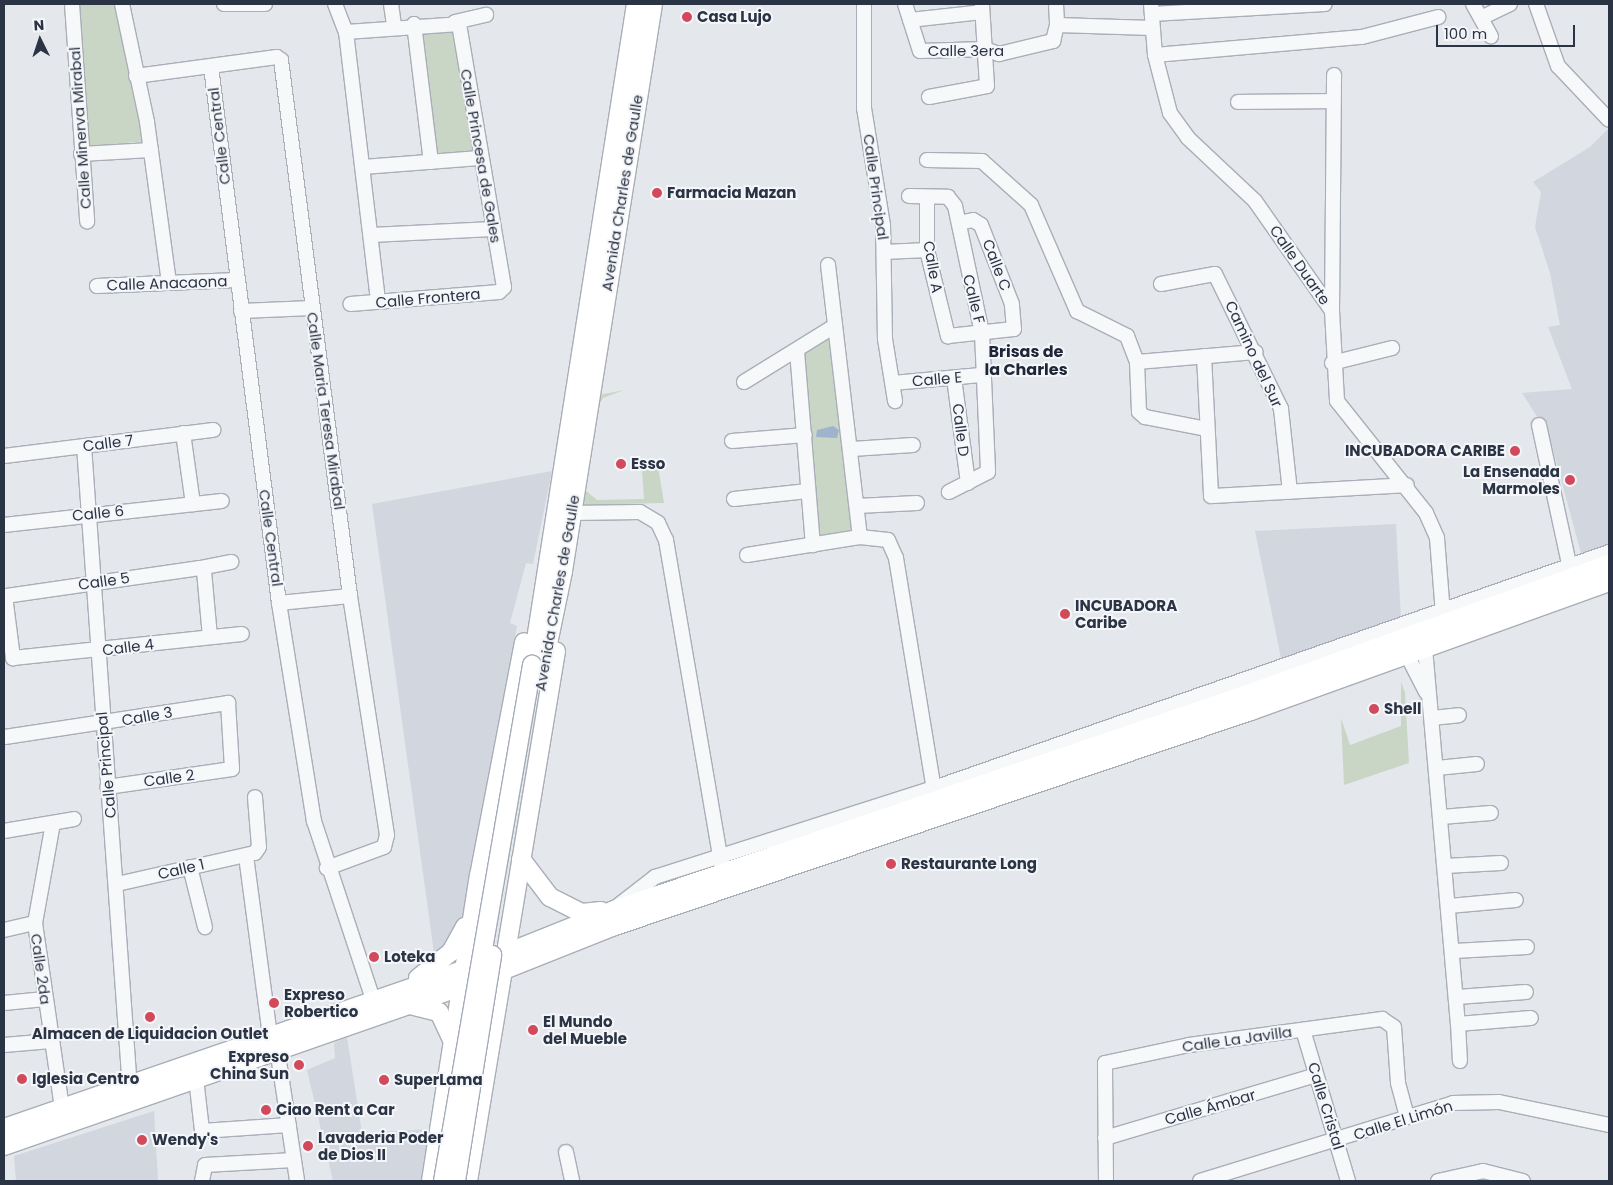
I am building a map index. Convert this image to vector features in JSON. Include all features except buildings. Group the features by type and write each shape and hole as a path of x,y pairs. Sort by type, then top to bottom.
{"main road":[{"name":"Avenida Charles de Gaulle","path":"456,1181 538,666 544,568 636,4"},
{"name":"Avenida Charles de Gaulle","path":"442,1181 538,666 563,571 653,4"},
{"path":"502,964 614,910 723,874 935,794 1571,571 1609,564"},
{"path":"431,1181 450,1049 479,876 524,646 544,568"},
{"path":"468,1181 487,1048 554,677 563,571"},
{"path":"4,1128 133,1083 274,1042 394,1000 462,979 1407,655 1609,582"},
{"path":"521,859 550,897 570,910 614,910"},
{"path":"394,1000 432,970 459,942 479,876"},
{"path":"487,1048 513,980 564,944"},
{"path":"4,1146 196,1078 373,999 394,1000 423,1006 439,1012 449,1028 450,1049"}],"street":[{"name":"Calle Minerva Mirabal","path":"72,4 86,222"},
{"path":"122,4 152,150 169,282"},
{"path":"224,4 265,4"},
{"path":"335,4 346,32 378,302"},
{"path":"390,4 394,26"},
{"name":"Calle Principal","path":"864,4 864,108 885,252 885,339 895,401"},
{"path":"906,4 910,20 982,8 987,86 929,97"},
{"path":"1056,4 1057,25 1152,15 1325,4"},
{"path":"1473,4 1483,17 1491,36"},
{"path":"1483,17 1510,4"},
{"path":"1536,4 1558,66 1609,120"},
{"path":"346,32 414,24 457,23 486,15"},
{"name":"Calle Duarte","path":"1152,15 1154,55 1170,113 1188,138 1255,201 1332,311 1332,363 1337,401 1407,484 1437,538 1443,615"},
{"path":"1154,55 1362,37 1438,17"},
{"name":"Calle 3era","path":"910,20 916,49 985,49 999,54 1053,41 1057,25"},
{"name":"Calle Princesa de Gales","path":"457,23 504,287"},
{"path":"414,24 430,162"},
{"name":"Calle Maria Teresa Mirabal","path":"136,76 277,57 281,60 350,596 387,842 327,868"},
{"name":"Calle Central","path":"211,67 236,280 280,603 314,821 327,868 373,999"},
{"path":"1332,311 1334,75"},
{"path":"1238,102 1333,101"},
{"path":"81,154 152,150"},
{"path":"363,167 480,158"},
{"path":"927,160 982,161 1031,206 1077,312 1127,336 1137,362 1139,412 1146,417 1207,429"},
{"name":"Calle F","path":"909,196 952,200 959,223 982,333 981,375 988,473 968,483"},
{"name":"Calle A","path":"927,197 926,250 948,336 982,333"},
{"name":"Calle C","path":"959,223 973,220 980,225 1012,304 1014,329 982,333"},
{"path":"371,235 493,229"},
{"path":"885,252 926,250"},
{"path":"828,265 833,327 852,449 860,537"},
{"name":"Camino del Sur","path":"1161,284 1213,272 1256,352 1281,409 1290,492"},
{"name":"Calle Anacaona","path":"97,286 236,280"},
{"name":"Calle Frontera","path":"350,304 500,292 504,287"},
{"path":"241,311 312,308"},
{"path":"744,382 833,327"},
{"path":"1332,363 1392,348"},
{"path":"797,351 813,544"},
{"path":"1137,362 1256,352"},
{"path":"1204,356 1211,496 1407,484"},
{"name":"Calle E","path":"893,383 981,375"},
{"name":"Calle D","path":"954,378 968,483"},
{"path":"1539,425 1571,571 1609,552"},
{"name":"Calle 7","path":"4,456 213,430"},
{"path":"183,433 193,504"},
{"path":"732,441 804,435"},
{"path":"852,449 913,445"},
{"name":"Calle Principal","path":"84,446 102,724 133,1083"},
{"path":"949,492 968,483"},
{"path":"734,499 808,491"},
{"name":"Calle 6","path":"4,525 89,514 222,501"},
{"path":"857,506 917,503"},
{"path":"572,513 640,512 658,523 666,540 723,874"},
{"path":"614,910 645,882 720,856 935,794 896,558 888,540 860,537 747,555"},
{"name":"Calle 5","path":"5,596 92,582 202,569 231,562"},
{"path":"202,569 210,637"},
{"name":"Calle 4","path":"5,596 14,658 97,651 242,634"},
{"path":"280,603 350,596"},
{"path":"1425,648 1454,950 1460,1061"},
{"path":"1407,655 1430,701"},
{"name":"Calle 3","path":"5,737 229,704 232,769"},
{"path":"1432,718 1459,715"},
{"path":"1436,768 1477,764"},
{"name":"Calle 2","path":"107,787 232,769"},
{"path":"255,797 258,847 246,856 297,1181"},
{"path":"1441,817 1491,813"},
{"path":"4,831 74,819"},
{"path":"35,923 53,823"},
{"name":"Calle 1","path":"117,884 246,856"},
{"path":"1445,866 1501,863"},
{"path":"190,867 205,927"},
{"path":"1449,906 1516,900"},
{"name":"Calle 2da","path":"4,930 35,923 62,1107"},
{"path":"1454,950 1527,947"},
{"path":"1457,997 1526,992"},
{"path":"4,1003 45,999"},
{"path":"1458,1024 1531,1018"},
{"name":"Calle La Javilla","path":"1106,1181 1105,1063 1226,1038 1389,1022 1394,1027 1398,1083 1407,1116"},
{"name":"Calle Cristal","path":"1304,1030 1348,1181"},
{"path":"4,1045 51,1041"},
{"name":"Calle Ámbar","path":"1105,1138 1316,1075"},
{"path":"196,1078 202,1132 289,1125"},
{"path":"133,1083 145,1096"},
{"name":"Calle El Limón","path":"1200,1181 1336,1141 1407,1116 1478,1100 1541,1108 1609,1125"},
{"path":"566,1152 572,1181"},
{"path":"202,1181 202,1166 294,1160"},
{"path":"1438,1181 1483,1170 1523,1181"}],"shaded area":[{"path":"1609,128 1609,546 1582,557 1549,435 1522,393 1572,389 1548,327 1560,325 1550,273 1535,227 1541,192 1533,182 1590,147"},
{"path":"552,471 533,564 526,563 510,623 517,626 462,918 454,938 435,960 372,504"},
{"path":"1396,524 1401,619 1282,663 1255,531"},
{"path":"347,1037 362,1133 430,1129 423,1181 333,1181 307,1070 335,1058 334,1043"},
{"path":"154,1111 158,1181 16,1181 14,1156"}],"green space":[{"path":"76,4 119,4 125,56 147,141 82,147"},
{"path":"420,31 456,31 476,154 433,158"},
{"path":"828,335 855,531 818,538 803,348"},
{"path":"624,390 603,398 598,407 599,395"},
{"path":"658,466 664,503 582,505 584,489 597,500 644,499 642,470"},
{"path":"1401,682 1405,693 1409,763 1344,785 1341,718 1350,745 1401,726"}],"water":[{"path":"833,426 839,430 837,438 816,437 817,430"}],"place":[{"name":"Casa Lujo","path":"687,17"},
{"name":"Farmacia Mazan","path":"657,193"},
{"name":"INCUBADORA CARIBE","path":"1515,451"},
{"name":"Esso","path":"621,464"},
{"name":"La Ensenada Marmoles","path":"1570,480"},
{"name":"INCUBADORA Caribe","path":"1065,614"},
{"name":"Shell","path":"1374,709"},
{"name":"Restaurante Long","path":"891,864"},
{"name":"Loteka","path":"374,957"},
{"name":"Expreso Robertico","path":"274,1003"},
{"name":"Almacen de Liquidacion Outlet","path":"150,1017"},
{"name":"El Mundo del Mueble","path":"533,1030"},
{"name":"Expreso China Sun","path":"299,1065"},
{"name":"Iglesia Centro","path":"22,1079"},
{"name":"SuperLama","path":"384,1080"},
{"name":"Ciao Rent a Car","path":"266,1110"},
{"name":"Wendy's","path":"142,1140"},
{"name":"Lavaderia Poder de Dios II","path":"308,1146"}],"district":[{"name":"Brisas de la Charles","path":"1026,361"}]}
